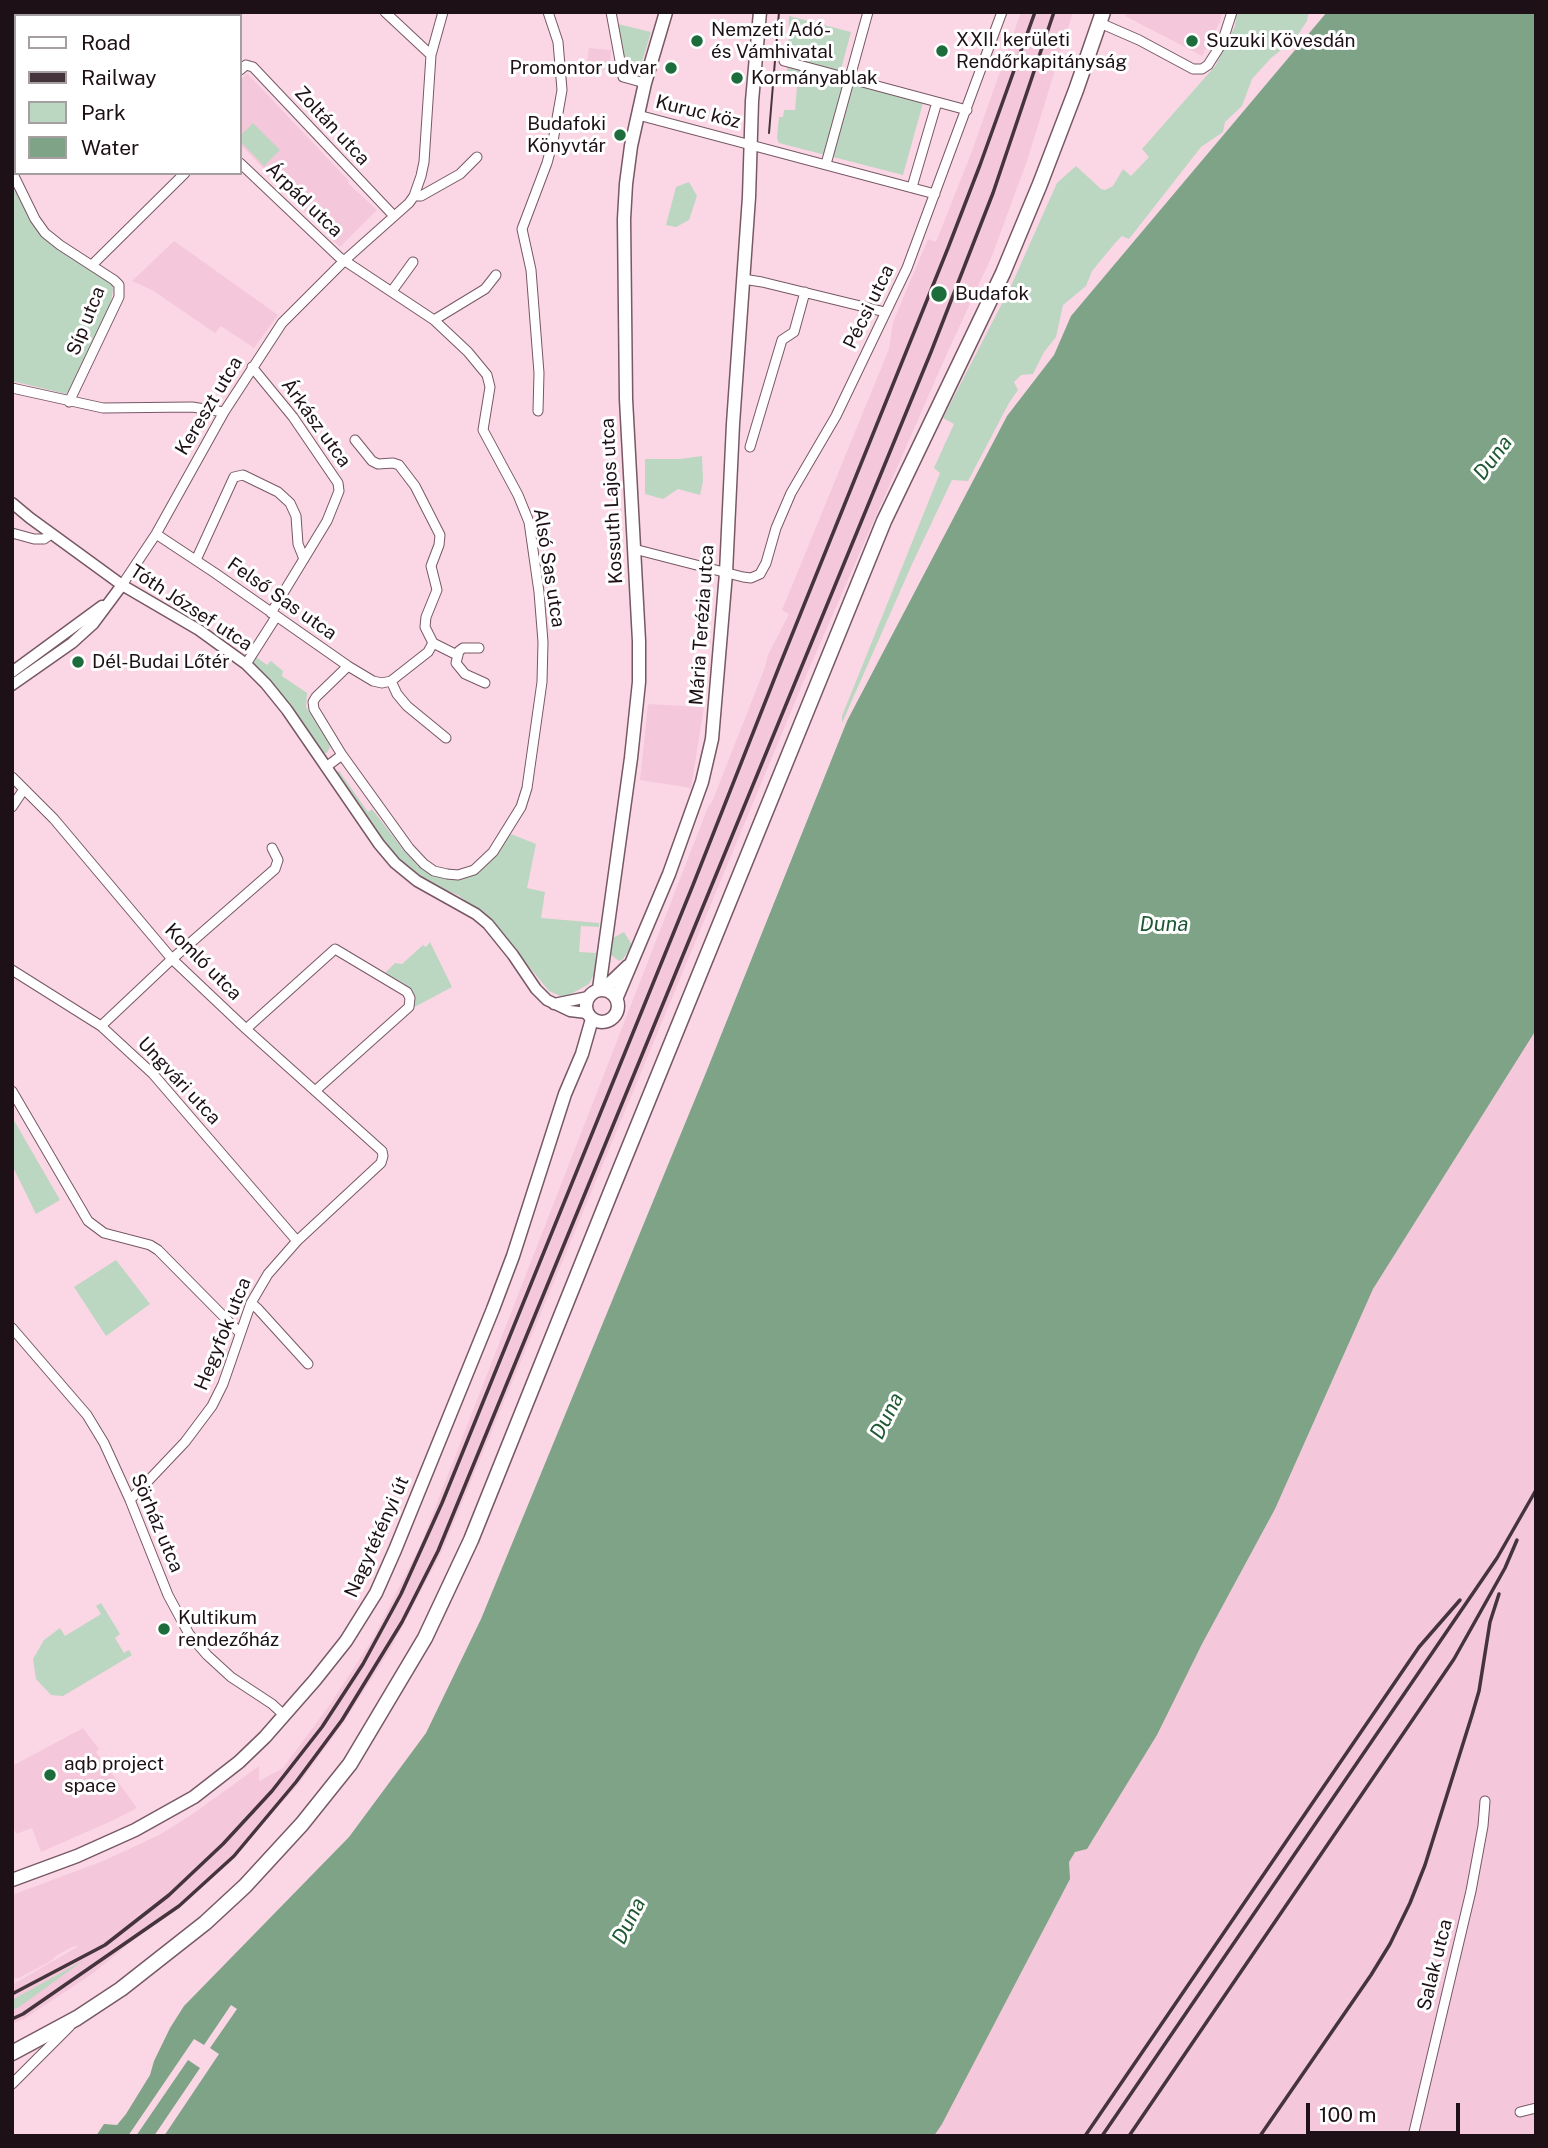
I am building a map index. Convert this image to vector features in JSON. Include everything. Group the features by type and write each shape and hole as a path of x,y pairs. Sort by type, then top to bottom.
{"main road":[{"name":"Kossuth Lajos utca","path":"597,992 637,710 639,642 626,399 624,219 629,159 645,83 666,12"},
{"name":"Mária Terézia utca","path":"617,997 669,874 695,804 708,760 715,713 760,12"},
{"path":"12,2053 78,2018 160,1960 245,1886 294,1833 350,1764 425,1638 477,1527 884,522 1003,273 1040,184 1101,18"},
{"name":"Mária Terézia utca","path":"597,992 634,960"},
{"path":"597,992 611,992 617,997 618,1012 607,1021 602,1022 590,1016 586,1008 597,992"},
{"name":"Nagytétényi út","path":"12,1881 90,1850 194,1797 239,1762 285,1716 346,1641 376,1594 497,1298 565,1094 582,1054 590,1016"},
{"name":"Nagytétényi út","path":"582,1054 607,1021"}],"street":[{"path":"385,12 431,55"},
{"path":"443,12 431,55 424,162 414,196 421,196 460,174 477,158"},
{"path":"538,411 539,373 531,270 522,229 547,163 562,90 558,42 548,12"},
{"path":"611,12 623,77 645,83"},
{"path":"826,164 869,12"},
{"name":"Pécsi utca","path":"634,549 751,578 764,569 786,502 836,416 907,268 1002,12"},
{"path":"1101,18 1193,69 1202,69 1208,65 1222,43 1232,12"},
{"path":"785,61 967,110"},
{"name":"Zoltán utca","path":"242,67 246,65 253,67 394,216"},
{"path":"912,187 937,102"},
{"name":"Kuruc köz","path":"638,115 935,194"},
{"name":"Árpád utca","path":"242,165 345,260"},
{"name":"Síp utca","path":"12,172 35,219 45,233 119,285 118,297 69,402"},
{"path":"92,265 183,175"},
{"name":"Kereszt utca","path":"122,585 156,534 224,412 282,323 414,196"},
{"name":"Alsó Sas utca","path":"342,755 409,848 425,864 434,871 458,874 474,870 488,858 521,807 527,788 542,682 543,642 539,592 528,523 518,495 483,430 490,387 487,375 468,352 434,320 345,260"},
{"path":"392,291 413,262"},
{"path":"434,320 485,289 496,275"},
{"path":"743,279 885,312"},
{"path":"750,447 782,340 794,332 805,292"},
{"name":"Árkász utca","path":"246,664 327,521 339,491 338,483 293,417 252,367"},
{"path":"12,388 103,408 192,407 224,412"},
{"path":"355,440 372,461 399,465 415,486 440,535 431,566 437,590 426,617 425,627 433,643 457,655"},
{"path":"196,560 234,477 243,475 278,492 290,503 296,516 298,544 304,559"},
{"name":"Tóth József utca","path":"12,503 122,585 199,630 246,664 275,694 395,863 417,881 476,914 488,924 536,989 554,1004 590,1016"},
{"path":"12,533 34,539 44,539 51,534"},
{"name":"Felső Sas utca","path":"156,534 348,666 373,681 391,681"},
{"path":"12,685 72,643 93,624 122,585"},
{"path":"12,671 108,603"},
{"path":"433,643 428,652 391,681 407,706 446,738"},
{"path":"479,648 463,648 457,655 456,663 465,674 485,683"},
{"path":"326,767 342,755 314,709 313,702 348,666"},
{"name":"Komló utca","path":"12,777 54,819 172,958 246,1029 382,1151 383,1156"},
{"path":"12,807 24,789"},
{"path":"101,1026 172,958 275,869 278,860 272,848"},
{"path":"246,1029 335,949 407,992 410,998 409,1007 315,1091"},
{"name":"Ungvári utca","path":"12,970 101,1026 171,1094 297,1241"},
{"path":"554,1004 597,992"},
{"path":"12,1091 88,1221 104,1234 150,1245 158,1250 240,1333"},
{"name":"Hegyfok utca","path":"130,1500 185,1442 212,1406 223,1384 251,1304 268,1274 297,1241 381,1163 383,1156"},
{"path":"251,1304 308,1364"},
{"name":"Sörház utca","path":"12,1328 88,1415 104,1443 168,1595 189,1634 231,1677 272,1704 285,1716"},
{"name":"Salak utca","path":"1413,2136 1471,1891 1485,1801"},
{"path":"12,2084 78,2018"},
{"path":"1520,2112 1536,2108"}],"shaded area":[{"path":"1021,12 1073,12 1027,161 992,256 805,678 442,1551 390,1650 344,1722 298,1785 242,1846 178,1904 92,1974 24,2019 12,2024 12,2010 77,1965 12,2000 12,1985 79,1946 72,1947 19,1978 12,1978 12,1895 103,1861 161,1834 259,1766 259,1781 283,1768 329,1706 374,1637 421,1544 768,655 789,614 782,610 889,349 893,322 928,239 936,242 972,151"},
{"name":"Suzuki Kövesdán","path":"1127,12 1222,12 1220,22 1202,56 1125,16"},
{"path":"589,48 611,50 610,71 586,67"},
{"path":"247,73 348,183 377,210 340,247 242,146 242,79"},
{"path":"174,241 278,315 254,348 221,326 215,333 152,290 132,281"},
{"path":"648,704 704,707 691,788 640,780"},
{"path":"1536,1030 1536,2136 934,2136 1070,1879 1068,1862 1075,1852 1087,1849 1157,1735 1202,1644 1275,1509 1373,1289"},
{"path":"83,1728 99,1749 96,1752 137,1808 41,1852 32,1828 16,1834 12,1824 12,1766"}],"green space":[{"path":"1237,12 1309,12 1307,21 1295,39 1271,58 1252,79 1242,106 1225,122 1223,132 1201,147 1129,239 1122,236 1116,242 1092,271 1086,286 1063,305 1056,337 1044,352 1033,374 1021,375 1014,382 1018,390 968,481 952,480 842,723 842,716 940,473 934,468 954,424 943,418 1011,286 1057,183 1076,166 1105,190 1113,186 1123,169 1131,176 1149,157 1142,149 1216,65 1235,26"},
{"path":"789,16 851,32 838,80 923,103 903,175 779,143 779,117 783,117 784,110 795,110 798,76 787,75"},
{"path":"618,24 651,32 639,71 625,68"},
{"path":"253,123 280,150 264,166 242,143 242,134"},
{"path":"689,182 697,196 689,220 676,227 666,225 676,187"},
{"path":"12,184 28,214 112,282 110,308 66,394 12,381"},
{"path":"702,456 703,481 700,495 678,489 663,499 645,494 645,459"},
{"path":"256,657 267,665 271,661 283,671 282,676 307,693 306,707 331,745 327,753 324,753 271,681 251,663"},
{"path":"339,771 368,812 372,809 418,866 444,878 467,877 492,860 511,834 536,844 527,888 545,892 541,918 599,923 599,927 581,926 579,952 596,953 594,974 589,984 569,995 560,996 549,991 491,920 458,895 426,882 402,866 335,773"},
{"path":"624,932 632,945 619,961 611,955 613,938"},
{"path":"430,942 452,987 409,1010 415,1000 413,993 403,983 385,973 395,963 402,964"},
{"path":"12,1117 60,1200 36,1214 12,1165"},
{"path":"116,1260 150,1304 106,1336 74,1287"},
{"path":"101,1603 120,1634 115,1638 124,1653 129,1650 132,1655 63,1696 51,1695 36,1679 33,1659 44,1640 60,1628 65,1636 101,1614 96,1606"},
{"path":"84,1960 19,2007 12,2010 12,2000"}],"water":[{"name":"Duna","path":"1327,12 1536,12 1536,1030 1373,1289 1275,1509 1202,1644 1157,1735 1087,1849 1075,1852 1069,1862 1070,1879 942,2124 934,2136 96,2136 104,2124 117,2125 126,2114 150,2075 170,2028 184,2006 349,1837 426,1733 481,1619 705,1075 847,721 1007,416 1054,355 1071,316"}],"pier":[{"path":"231,2005 237,2009 210,2048 219,2054 164,2136 154,2136 200,2068 188,2060 136,2136 128,2136 194,2039 204,2045"}],"tram line":[{"path":"769,133 779,12"}],"railway":[{"path":"12,1994 105,1945 169,1895 223,1844 272,1791 322,1727 363,1664 401,1594 442,1503 693,885 948,248 1035,12"},
{"path":"12,2019 179,1906 234,1856 296,1782 342,1720 402,1622 438,1551 931,352 993,193 1054,12"},
{"path":"1102,2136 1497,1558 1536,1490"},
{"path":"1129,2136 1454,1659 1505,1568 1517,1540"},
{"path":"1260,2136 1371,1975 1410,1903 1425,1865 1479,1691 1490,1622 1499,1594"},
{"path":"1085,2136 1419,1647 1460,1600"}],"place":[{"name":"Nemzeti Adó- és Vámhivatal","path":"697,41"},
{"name":"Suzuki Kövesdán","path":"1192,41"},
{"name":"XXII. kerületi Rendőrkapitányság","path":"942,51"},
{"name":"Promontor udvar","path":"671,68"},
{"name":"Kormányablak","path":"737,78"},
{"name":"Budafoki Könyvtár","path":"620,135"},
{"name":"Budafok","path":"939,294"},
{"name":"Dél-Budai Lőtér","path":"78,662"},
{"name":"Kultikum rendezőház","path":"164,1629"},
{"name":"aqb project space","path":"50,1775"}]}
